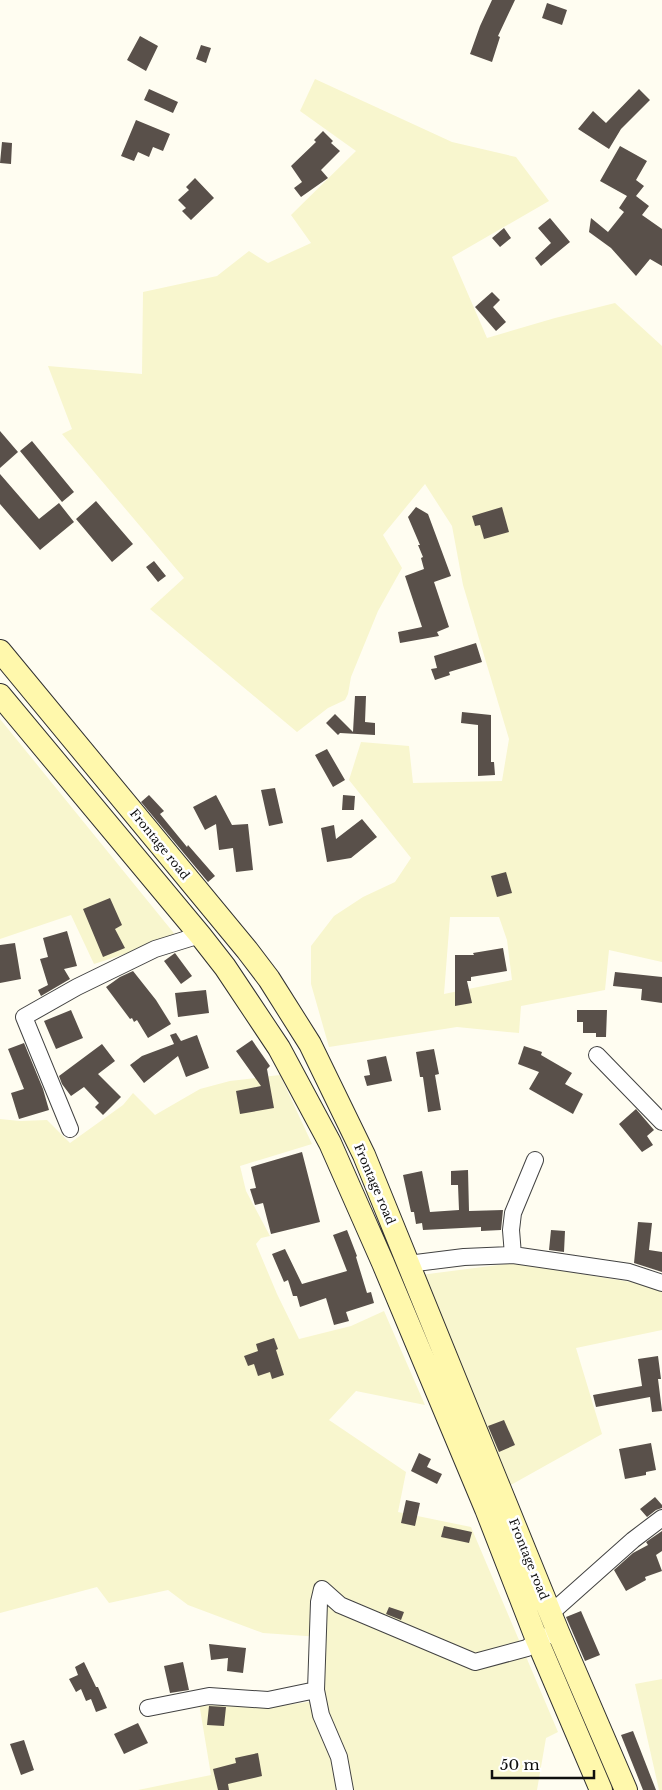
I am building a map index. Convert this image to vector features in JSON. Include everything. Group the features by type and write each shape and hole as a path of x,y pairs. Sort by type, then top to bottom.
{"main road":[{"name":"Frontage road","path":"0,651 247,950 269,979 310,1044 364,1155 555,1623 626,1790"},
{"path":"0,695 200,935 225,967 279,1048 330,1143 383,1263 601,1790"},
{"path":"225,967 247,950"}],"street":[{"path":"70,1129 24,1017 77,987 155,949 200,935"},
{"path":"597,1055 662,1122"},
{"path":"513,1255 511,1230 513,1213 535,1160"},
{"path":"408,1264 464,1257 513,1255 629,1272 662,1283"},
{"path":"345,1790 339,1757 321,1714 316,1690 319,1602 322,1589 340,1605 475,1662 527,1648 538,1640 633,1540 662,1518"},
{"path":"148,1708 208,1696 268,1700 316,1690"}],"shaded area":[{"path":"315,79 452,142 516,157 549,201 452,257 487,338 615,303 662,346 662,962 609,950 605,990 521,1006 519,1033 457,1027 329,1047 311,984 311,946 334,916 363,897 395,882 411,858 349,780 361,742 409,746 413,783 502,781 509,739 463,585 452,526 425,484 383,535 402,568 378,611 351,677 345,700 328,708 297,732 150,609 184,578 62,434 72,429 48,366 142,374 143,292 217,276 249,251 268,263 311,243 291,215 356,151 300,111","holes":["450,917 499,917 507,940 512,980 444,994"]},
{"path":"0,719 177,937 94,964 71,915 0,939"},
{"path":"280,1075 312,1144 240,1166 246,1191 270,1236 261,1238 256,1244 299,1339 351,1326 384,1311 425,1405 356,1391 329,1420 406,1472 398,1512 471,1527 558,1732 546,1738 537,1790 138,1790 211,1775 199,1703 267,1708 321,1700 320,1637 263,1633 188,1605 168,1590 109,1603 97,1587 0,1613 0,1119 20,1121 47,1120 70,1143 123,1105 133,1093 155,1115 200,1089 230,1081"},
{"path":"513,1263 662,1287 662,1330 576,1348 602,1434 509,1486 413,1276"},
{"path":"662,1679 662,1790 659,1790 635,1684"}],"building":[{"path":"492,0 515,0 498,36 500,37 492,62 470,54"},
{"path":"547,3 567,10 562,25 542,18"},
{"path":"140,36 158,46 146,71 127,60"},
{"path":"201,45 211,48 206,63 196,59"},
{"path":"149,89 178,102 173,113 144,100"},
{"path":"639,89 650,100 621,129 609,149 578,129 593,111 606,123"},
{"path":"136,120 170,134 163,151 153,147 149,157 138,152 134,161 121,156"},
{"path":"323,131 333,141 331,143 340,151 321,170 328,178 301,197 294,188 302,182 291,166 316,142 314,140"},
{"path":"2,142 12,143 11,164 0,163"},
{"path":"620,146 647,161 636,180 644,186 636,196 649,206 642,215 662,229 662,266 650,259 636,276 611,248 589,232 591,218 608,232 624,212 619,208 627,196 600,181"},
{"path":"195,178 214,198 191,220 182,211 186,208 178,200 189,190 186,187"},
{"path":"550,218 570,242 541,266 535,258 551,243 538,228"},
{"path":"504,228 511,238 500,247 492,238"},
{"path":"492,292 500,300 493,307 506,322 496,331 475,307"},
{"path":"0,431 18,452 0,468"},
{"path":"32,441 74,492 62,502 20,451"},
{"path":"0,474 39,519 59,503 74,522 40,550 0,504"},
{"path":"96,501 133,544 112,562 76,519"},
{"path":"416,507 428,514 451,576 434,582 449,627 437,632 439,636 400,643 398,632 422,627 405,576 424,569 421,558 423,557 418,545 420,545 408,517"},
{"path":"502,507 509,532 484,539 480,525 475,526 472,516"},
{"path":"154,561 166,576 158,582 146,567"},
{"path":"476,643 482,662 449,672 450,675 435,680 431,669 437,668 434,656"},
{"path":"355,696 366,696 365,722 375,723 375,735 340,733 338,735 326,723 335,714 353,732"},
{"path":"462,712 491,715 491,762 494,762 495,775 478,776 478,725 461,723"},
{"path":"327,749 345,780 333,787 315,755"},
{"path":"275,788 283,823 269,826 261,790"},
{"path":"149,795 164,811 160,814 187,847 188,845 215,876 208,882 141,802"},
{"path":"216,795 232,825 248,824 253,870 236,872 233,848 219,850 216,824 205,830 193,807"},
{"path":"343,795 355,796 354,810 342,810"},
{"path":"362,819 377,837 351,858 327,862 321,828 334,825 336,839"},
{"path":"506,872 512,893 497,897 491,876"},
{"path":"110,898 122,925 115,929 125,948 103,957 83,909"},
{"path":"67,931 77,966 64,969 70,979 41,996 38,990 48,985 40,959 48,957 43,938"},
{"path":"15,943 21,979 0,983 0,945"},
{"path":"503,948 507,971 471,977 471,981 467,981 472,1003 455,1006 455,955 474,955 473,953"},
{"path":"175,953 192,976 181,984 164,961"},
{"path":"133,971 156,1000 171,1024 148,1038 137,1020 134,1022 132,1018 130,1019 106,987"},
{"path":"615,972 662,977 662,1003 641,1000 642,989 613,986"},
{"path":"206,990 209,1013 178,1017 175,993"},
{"path":"71,1010 83,1038 56,1049 44,1021"},
{"path":"577,1010 607,1010 606,1037 596,1037 596,1033 583,1033 583,1022 577,1022"},
{"path":"176,1033 181,1041 197,1035 209,1068 186,1077 178,1056 144,1083 130,1065 142,1056 174,1044 170,1035"},
{"path":"252,1040 270,1066 267,1069 274,1108 240,1114 236,1091 261,1086 236,1051"},
{"path":"24,1043 43,1089 49,1110 19,1119 11,1093 24,1089 8,1049"},
{"path":"102,1044 115,1061 98,1074 121,1097 103,1115 95,1107 99,1103 84,1087 71,1096 62,1084 59,1076"},
{"path":"524,1046 542,1052 541,1055 572,1073 565,1084 583,1094 573,1114 529,1089 539,1072 518,1064"},
{"path":"434,1049 439,1074 435,1075 441,1110 428,1112 423,1077 420,1077 416,1052"},
{"path":"386,1056 392,1081 367,1086 364,1076 370,1075 367,1060"},
{"path":"636,1109 654,1130 647,1136 653,1145 642,1152 619,1124"},
{"path":"302,1152 320,1222 271,1234 263,1203 255,1205 250,1189 256,1188 251,1167"},
{"path":"468,1170 469,1211 503,1210 501,1230 481,1231 481,1227 423,1230 422,1223 416,1224 414,1212 411,1212 403,1175 422,1171 430,1212 459,1210 458,1185 451,1185 451,1171"},
{"path":"638,1222 652,1223 649,1250 662,1252 662,1272 634,1263"},
{"path":"347,1230 357,1256 367,1293 371,1292 374,1303 346,1312 349,1321 334,1325 326,1298 300,1307 297,1296 293,1296 288,1280 284,1282 272,1254 285,1249 302,1284 347,1271 333,1235"},
{"path":"551,1230 565,1231 564,1252 549,1250"},
{"path":"274,1338 284,1375 272,1379 270,1372 258,1376 254,1364 248,1366 244,1356 258,1351 256,1344"},
{"path":"658,1356 661,1379 658,1379 662,1411 652,1412 650,1397 596,1407 593,1395 642,1386 638,1359"},
{"path":"504,1420 515,1445 499,1452 488,1426"},
{"path":"651,1443 656,1470 646,1472 646,1475 625,1479 619,1449"},
{"path":"419,1453 431,1459 427,1467 442,1474 437,1484 411,1471"},
{"path":"655,1497 662,1505 662,1508 647,1517 640,1509"},
{"path":"406,1500 420,1503 415,1526 401,1523"},
{"path":"444,1526 472,1532 469,1543 441,1537"},
{"path":"662,1531 662,1551 656,1555 662,1571 645,1577 646,1580 626,1591 614,1570 633,1553 648,1545 646,1542"},
{"path":"389,1607 404,1612 401,1620 386,1614"},
{"path":"581,1611 600,1655 585,1661 566,1617"},
{"path":"209,1644 246,1648 243,1673 227,1671 228,1658 211,1660"},
{"path":"84,1662 107,1708 96,1712 91,1699 86,1701 81,1689 76,1692 69,1679 78,1675 75,1667"},
{"path":"183,1662 189,1690 170,1693 164,1666"},
{"path":"209,1706 226,1707 224,1726 207,1725"},
{"path":"138,1723 148,1743 124,1754 114,1734"},
{"path":"633,1731 656,1790 643,1790 621,1735"},
{"path":"24,1740 34,1770 21,1775 10,1744"},
{"path":"258,1753 262,1776 228,1784 229,1790 218,1790 213,1769 236,1763 235,1758"}]}
